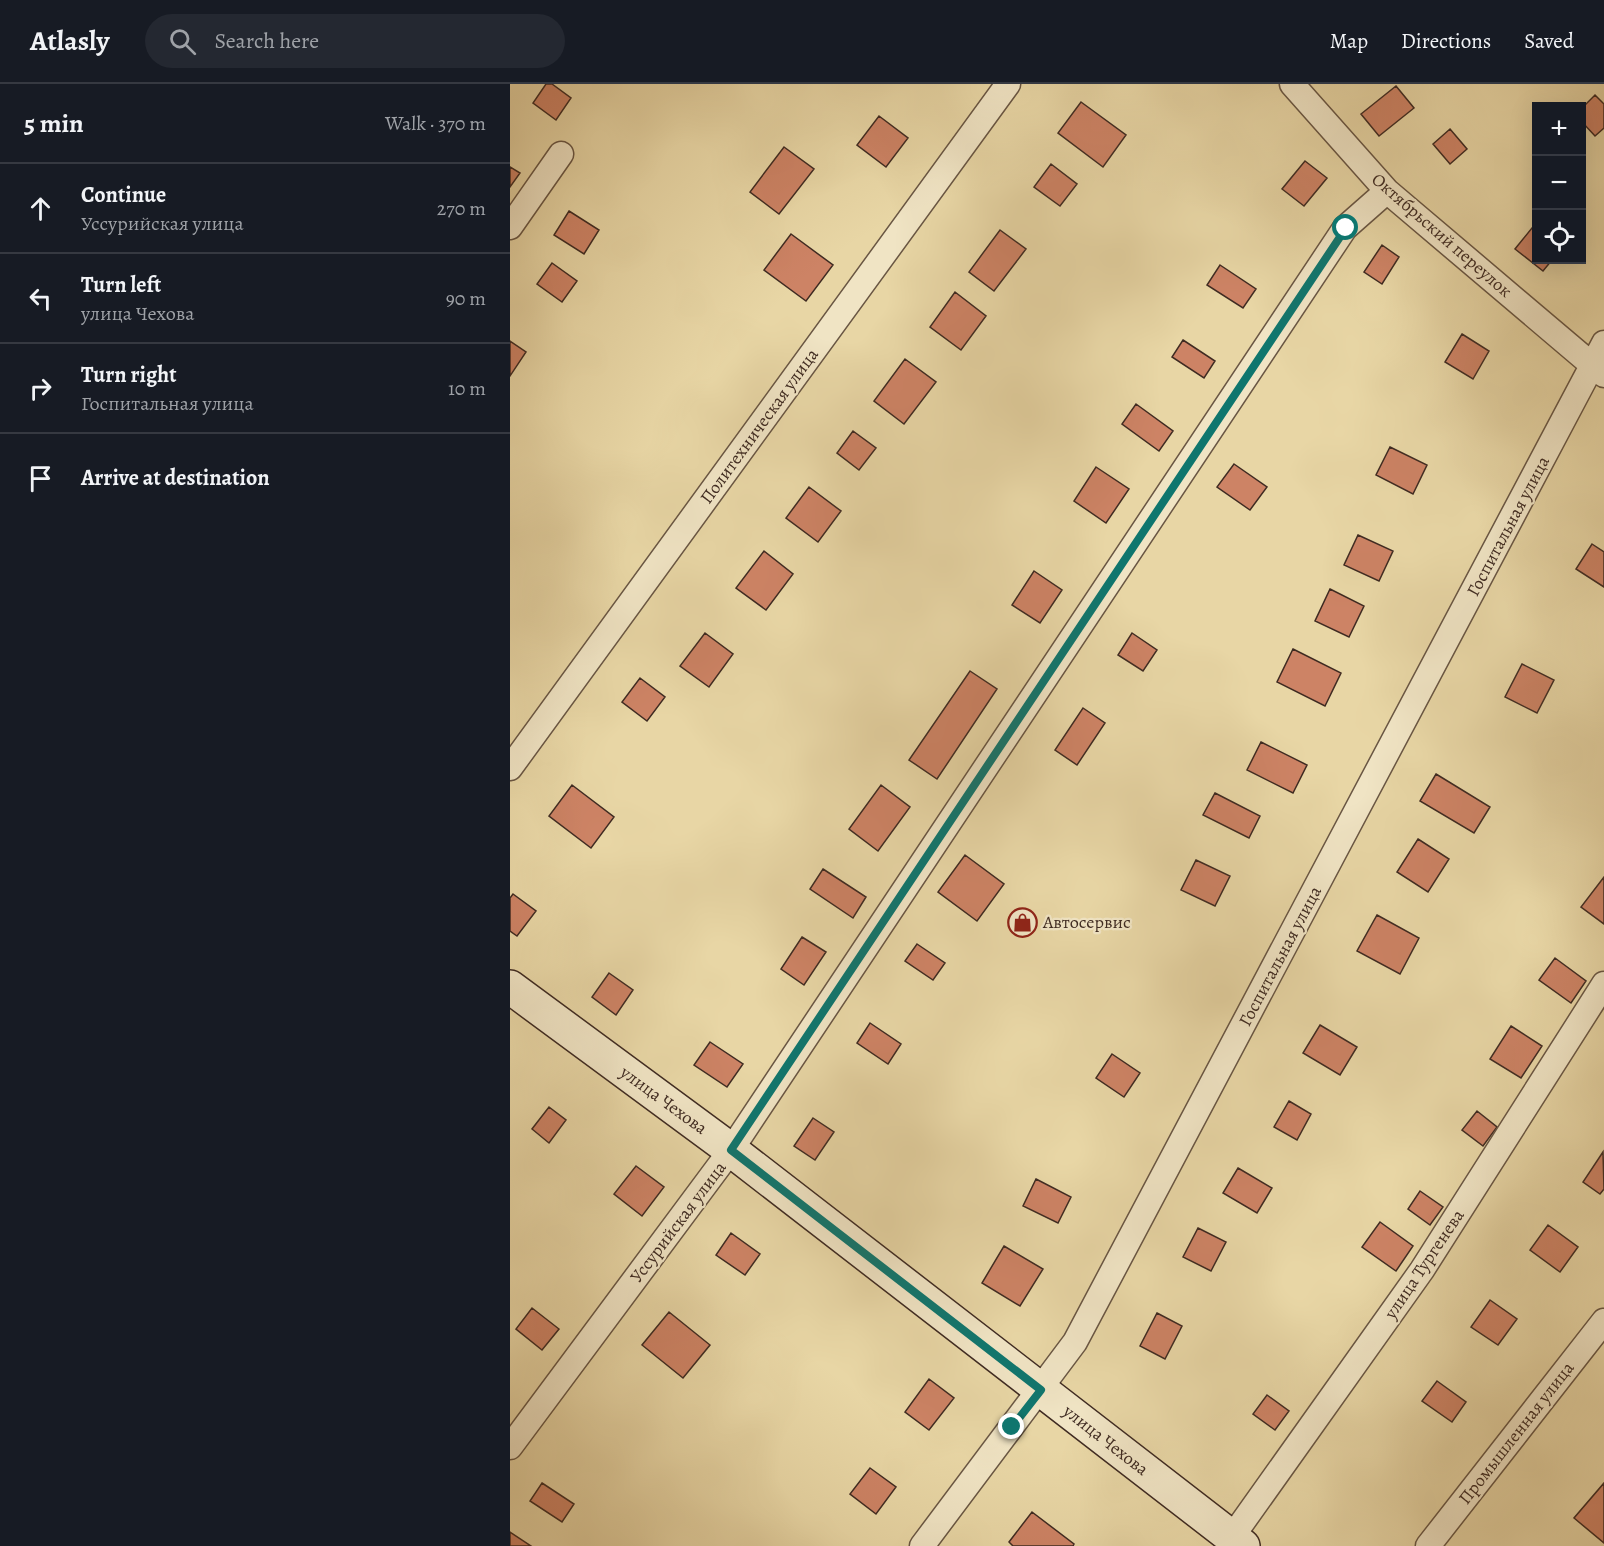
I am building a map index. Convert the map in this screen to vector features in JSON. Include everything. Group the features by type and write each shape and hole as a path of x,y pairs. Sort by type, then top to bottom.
{"main road":[{"name":"улица Чехова","path":"510,987 731,1150 1238,1542"}],"street":[{"name":"Политехническая улица","path":"510,768 1008,84"},
{"name":"Октябрьский переулок","path":"1292,84 1386,191 1599,370"},
{"path":"510,227 561,154"},
{"name":"Уссурийская улица","path":"510,1447 731,1150 1346,228 1386,191"},
{"name":"Госпитальная улица","path":"922,1546 1075,1342 1599,370 1604,343"},
{"name":"улица Тургенева","path":"1238,1542 1422,1270 1604,984"},
{"name":"Промышленная улица","path":"1428,1546 1604,1321"}],"building":[{"path":"546,84 552,84 571,98 556,120 533,103"},
{"path":"1396,86 1414,108 1379,136 1361,114"},
{"path":"1595,95 1604,104 1604,128 1595,136 1586,126 1586,104"},
{"path":"1081,102 1126,135 1103,167 1058,133"},
{"path":"879,116 908,138 886,167 857,145"},
{"path":"1450,129 1467,149 1450,164 1433,144"},
{"path":"784,147 814,169 779,214 750,192"},
{"path":"1305,161 1327,178 1304,206 1282,189"},
{"path":"1051,164 1077,184 1060,206 1034,187"},
{"path":"510,167 520,173 510,187"},
{"path":"569,211 599,230 584,254 554,235"},
{"path":"1532,228 1532,262 1515,249"},
{"path":"1000,230 1026,249 994,291 969,272"},
{"path":"791,234 833,265 806,301 764,270"},
{"path":"1382,245 1399,257 1382,284 1364,272"},
{"path":"552,263 577,281 562,302 537,284"},
{"path":"1534,264 1549,264 1543,271"},
{"path":"1220,265 1256,289 1243,308 1207,285"},
{"path":"955,292 986,316 961,350 930,327"},
{"path":"1462,334 1489,351 1473,379 1445,362"},
{"path":"1183,340 1215,361 1204,378 1172,357"},
{"path":"510,341 526,352 510,376"},
{"path":"905,359 936,382 904,424 874,401"},
{"path":"1136,404 1173,431 1159,451 1122,424"},
{"path":"853,431 876,448 859,470 837,453"},
{"path":"1390,447 1427,465 1413,494 1376,475"},
{"path":"1234,464 1267,487 1250,510 1217,487"},
{"path":"1096,467 1129,489 1106,523 1074,501"},
{"path":"809,487 841,511 818,542 786,518"},
{"path":"1358,535 1393,551 1379,581 1344,565"},
{"path":"1592,544 1604,552 1604,587 1576,569"},
{"path":"764,551 793,574 766,610 736,588"},
{"path":"1034,571 1062,590 1040,623 1012,605"},
{"path":"1330,589 1364,606 1349,637 1315,621"},
{"path":"705,633 733,654 709,687 680,666"},
{"path":"1132,633 1157,650 1143,671 1118,655"},
{"path":"1293,649 1341,673 1325,706 1277,682"},
{"path":"1522,664 1554,680 1537,713 1505,697"},
{"path":"970,671 997,689 937,779 909,760"},
{"path":"640,678 665,697 647,721 622,702"},
{"path":"1083,708 1105,723 1077,765 1055,750"},
{"path":"1261,742 1307,765 1293,793 1247,770"},
{"path":"1436,774 1490,807 1474,833 1420,801"},
{"path":"572,785 614,817 591,848 549,816"},
{"path":"881,785 910,807 878,851 849,829"},
{"path":"1215,793 1260,816 1249,838 1203,815"},
{"path":"1418,839 1449,859 1428,892 1397,872"},
{"path":"965,855 1004,884 977,921 938,892"},
{"path":"1196,860 1230,876 1215,906 1181,890"},
{"path":"823,869 866,897 853,918 810,889"},
{"path":"1604,877 1604,924 1581,907"},
{"path":"513,894 536,911 517,936 510,931 510,898"},
{"path":"1377,915 1419,938 1400,974 1357,951"},
{"path":"802,937 826,952 804,985 781,969"},
{"path":"917,944 945,963 933,980 905,961"},
{"path":"1555,958 1586,981 1571,1003 1539,980"},
{"path":"609,973 633,990 616,1015 592,997"},
{"path":"870,1023 901,1044 888,1064 857,1043"},
{"path":"1320,1025 1357,1047 1340,1075 1303,1053"},
{"path":"1511,1026 1542,1046 1521,1078 1490,1059"},
{"path":"710,1042 743,1064 727,1087 694,1065"},
{"path":"1112,1054 1140,1073 1124,1097 1096,1078"},
{"path":"1289,1101 1311,1114 1297,1140 1274,1127"},
{"path":"549,1107 566,1120 549,1143 532,1129"},
{"path":"1477,1111 1497,1127 1483,1146 1462,1130"},
{"path":"813,1118 834,1132 815,1160 794,1146"},
{"path":"1603,1152 1604,1189 1600,1194 1583,1182"},
{"path":"636,1166 664,1187 642,1216 614,1194"},
{"path":"1238,1168 1272,1188 1257,1213 1223,1193"},
{"path":"1036,1179 1071,1197 1058,1223 1023,1206"},
{"path":"1420,1191 1443,1207 1430,1225 1408,1209"},
{"path":"1380,1222 1413,1246 1396,1271 1362,1247"},
{"path":"1548,1225 1578,1247 1560,1272 1530,1250"},
{"path":"1198,1228 1226,1242 1211,1271 1183,1257"},
{"path":"731,1233 760,1254 745,1275 716,1255"},
{"path":"1004,1246 1043,1269 1020,1306 982,1283"},
{"path":"1490,1300 1517,1319 1498,1345 1471,1327"},
{"path":"532,1308 559,1329 542,1350 516,1329"},
{"path":"669,1312 710,1345 683,1378 642,1345"},
{"path":"1157,1313 1182,1326 1165,1359 1140,1346"},
{"path":"929,1379 954,1398 929,1430 905,1412"},
{"path":"1437,1381 1466,1402 1452,1422 1422,1401"},
{"path":"1267,1395 1289,1411 1275,1430 1253,1414"},
{"path":"870,1468 896,1487 876,1514 850,1494"},
{"path":"542,1483 574,1504 562,1522 530,1501"},
{"path":"1604,1483 1604,1543 1574,1518"},
{"path":"1032,1512 1074,1544 1073,1546 1013,1546 1009,1542"},
{"path":"510,1532 531,1546 510,1546"}],"place":[{"name":"Автосервис","path":"1022,922"}],"route":[{"path":"1012,1427 1041,1390 731,1150 1346,228"}]}
